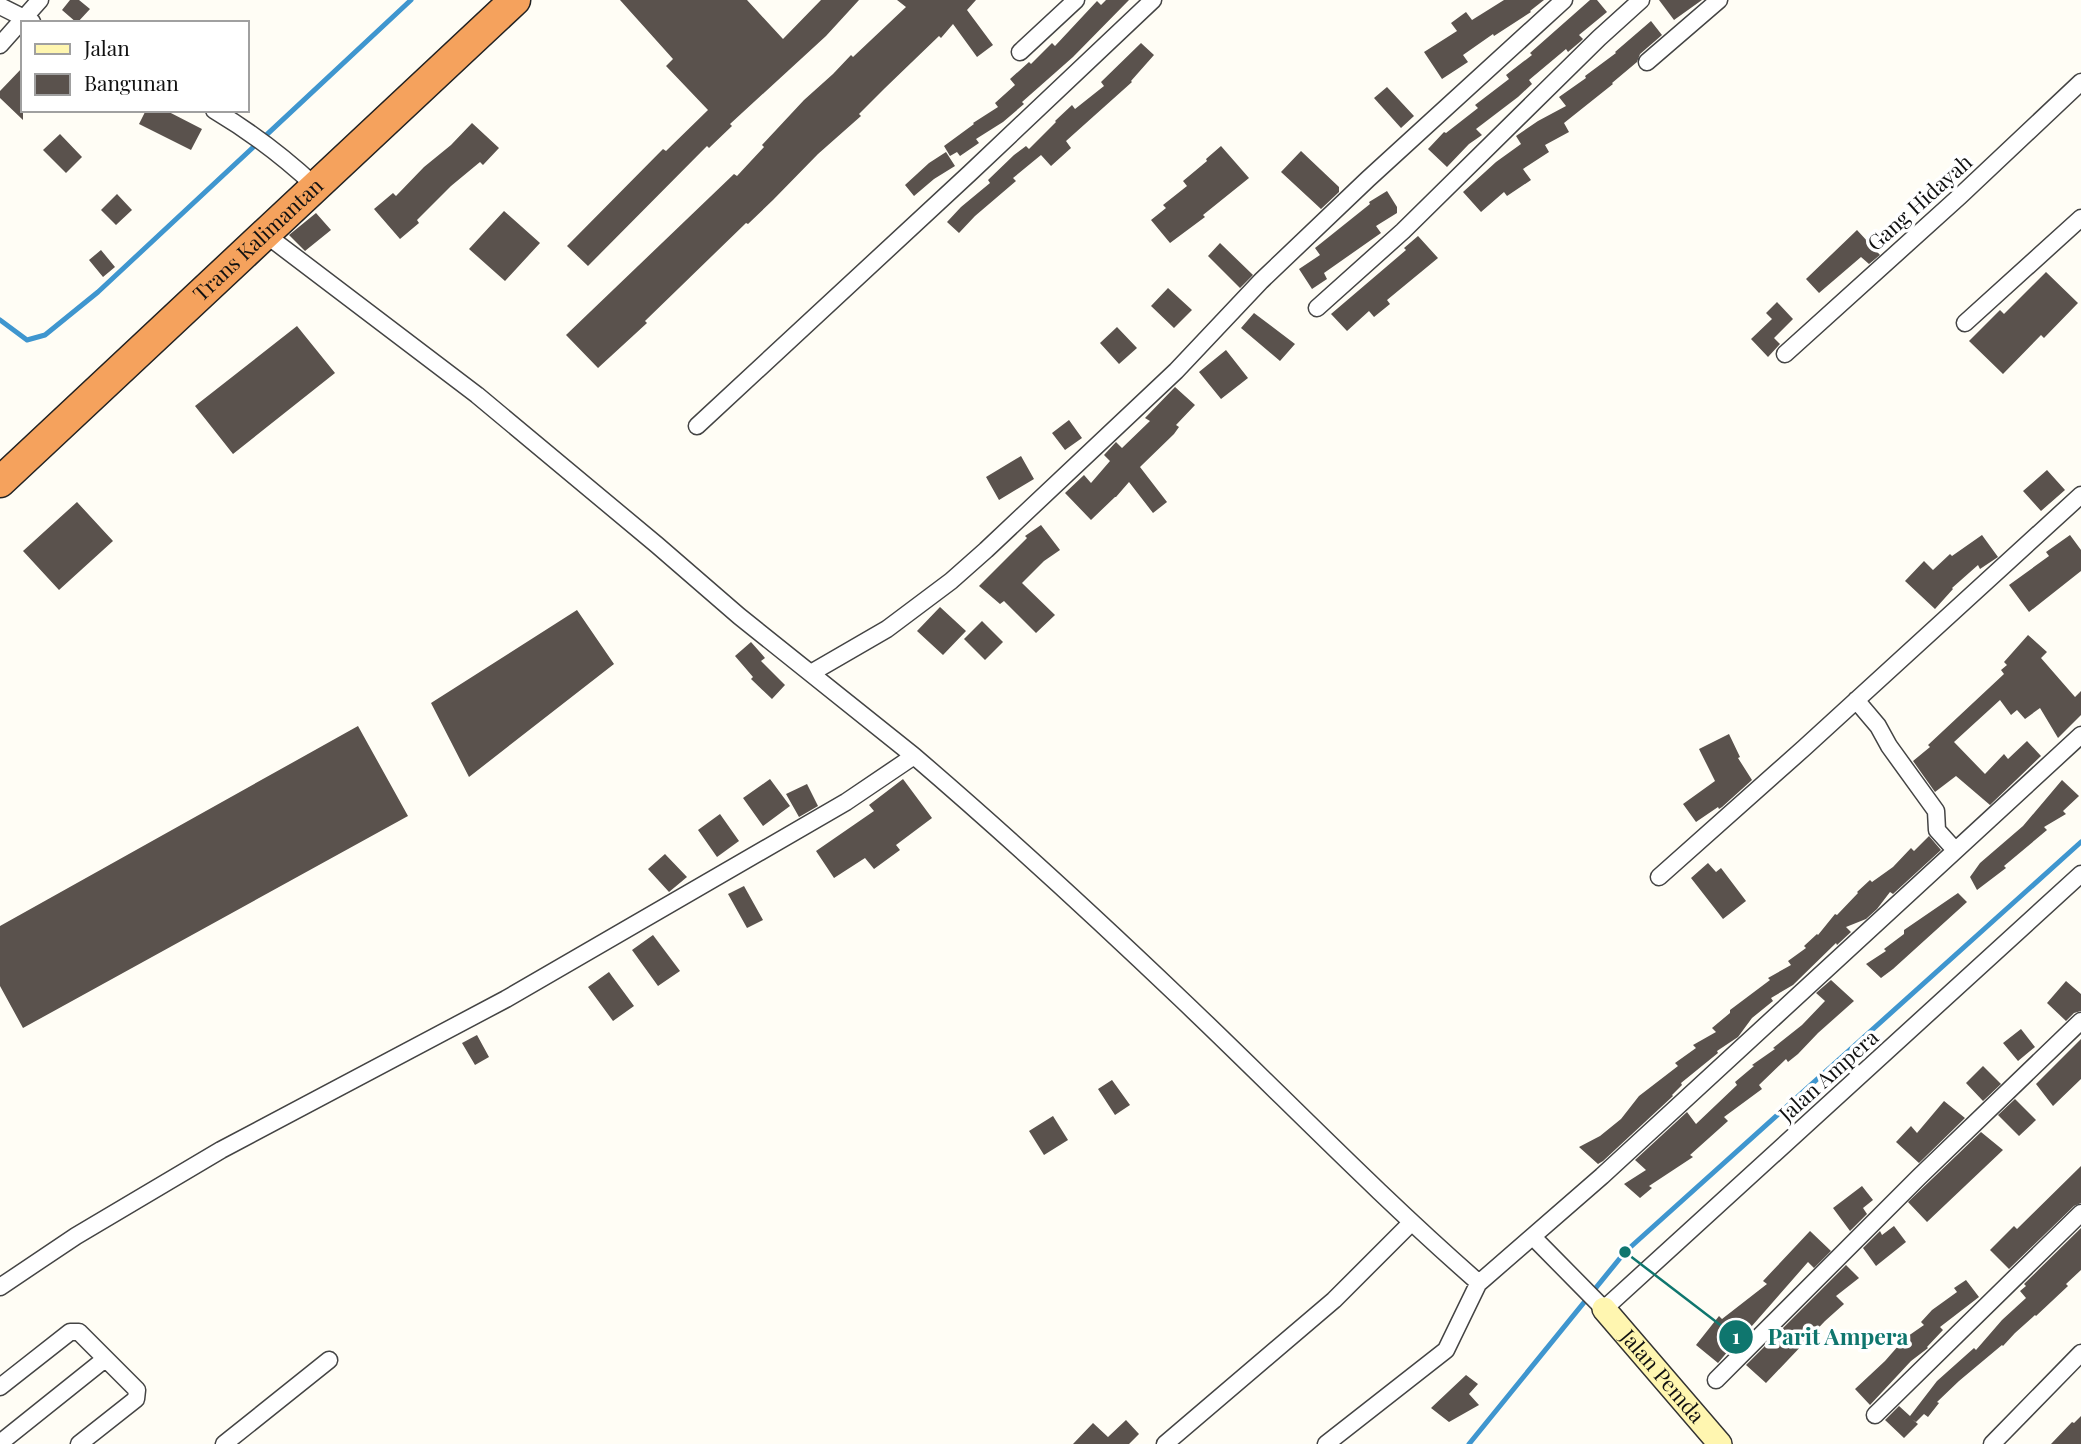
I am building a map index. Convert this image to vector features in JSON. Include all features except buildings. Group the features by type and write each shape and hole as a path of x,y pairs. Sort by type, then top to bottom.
{"highway":[{"name":"Trans Kalimantan","path":"0,482 515,0"}],"street":[{"path":"0,6 29,21 40,0"},
{"path":"1020,52 1076,0"},
{"path":"697,426 1153,0"},
{"path":"811,673 887,629 951,581 986,550 1176,370 1261,281 1564,0"},
{"path":"1317,308 1403,231 1598,38 1641,0"},
{"path":"1647,62 1719,0"},
{"path":"0,45 21,28"},
{"name":"Gang Hidayah","path":"1785,354 2081,82"},
{"path":"217,112 285,159 315,186"},
{"path":"1965,323 2081,218"},
{"path":"265,234 477,395 739,616 914,756 982,815 1179,997 1411,1223 1479,1282"},
{"path":"1659,877 2081,495"},
{"path":"1856,700 1878,726 1889,747 1936,811 1937,830 1955,850"},
{"path":"1326,1444 1446,1350 1479,1282 1612,1167 2081,735"},
{"path":"0,1287 76,1236 210,1157 506,999 846,802 914,756"},
{"name":"Jalan Ampera","path":"1607,1302 2081,874"},
{"path":"1716,1380 1919,1177 2081,1021"},
{"path":"1875,1415 2081,1213"},
{"path":"1165,1444 1334,1300 1411,1223"},
{"path":"1533,1237 1577,1282 1607,1302"},
{"name":"Jalan Pemda","path":"1607,1302 1720,1444"},
{"path":"0,1387 71,1332 79,1332 137,1390 136,1399 79,1444"},
{"path":"1993,1444 2081,1353"},
{"path":"0,1443 105,1360"},
{"path":"224,1444 329,1360"}],"waterway":[{"path":"0,320 27,340 45,335 98,292 411,0"},
{"path":"1469,1444 1625,1252 2081,842"}],"place":[{"name":"Parit Ampera","path":"1625,1252"}]}
